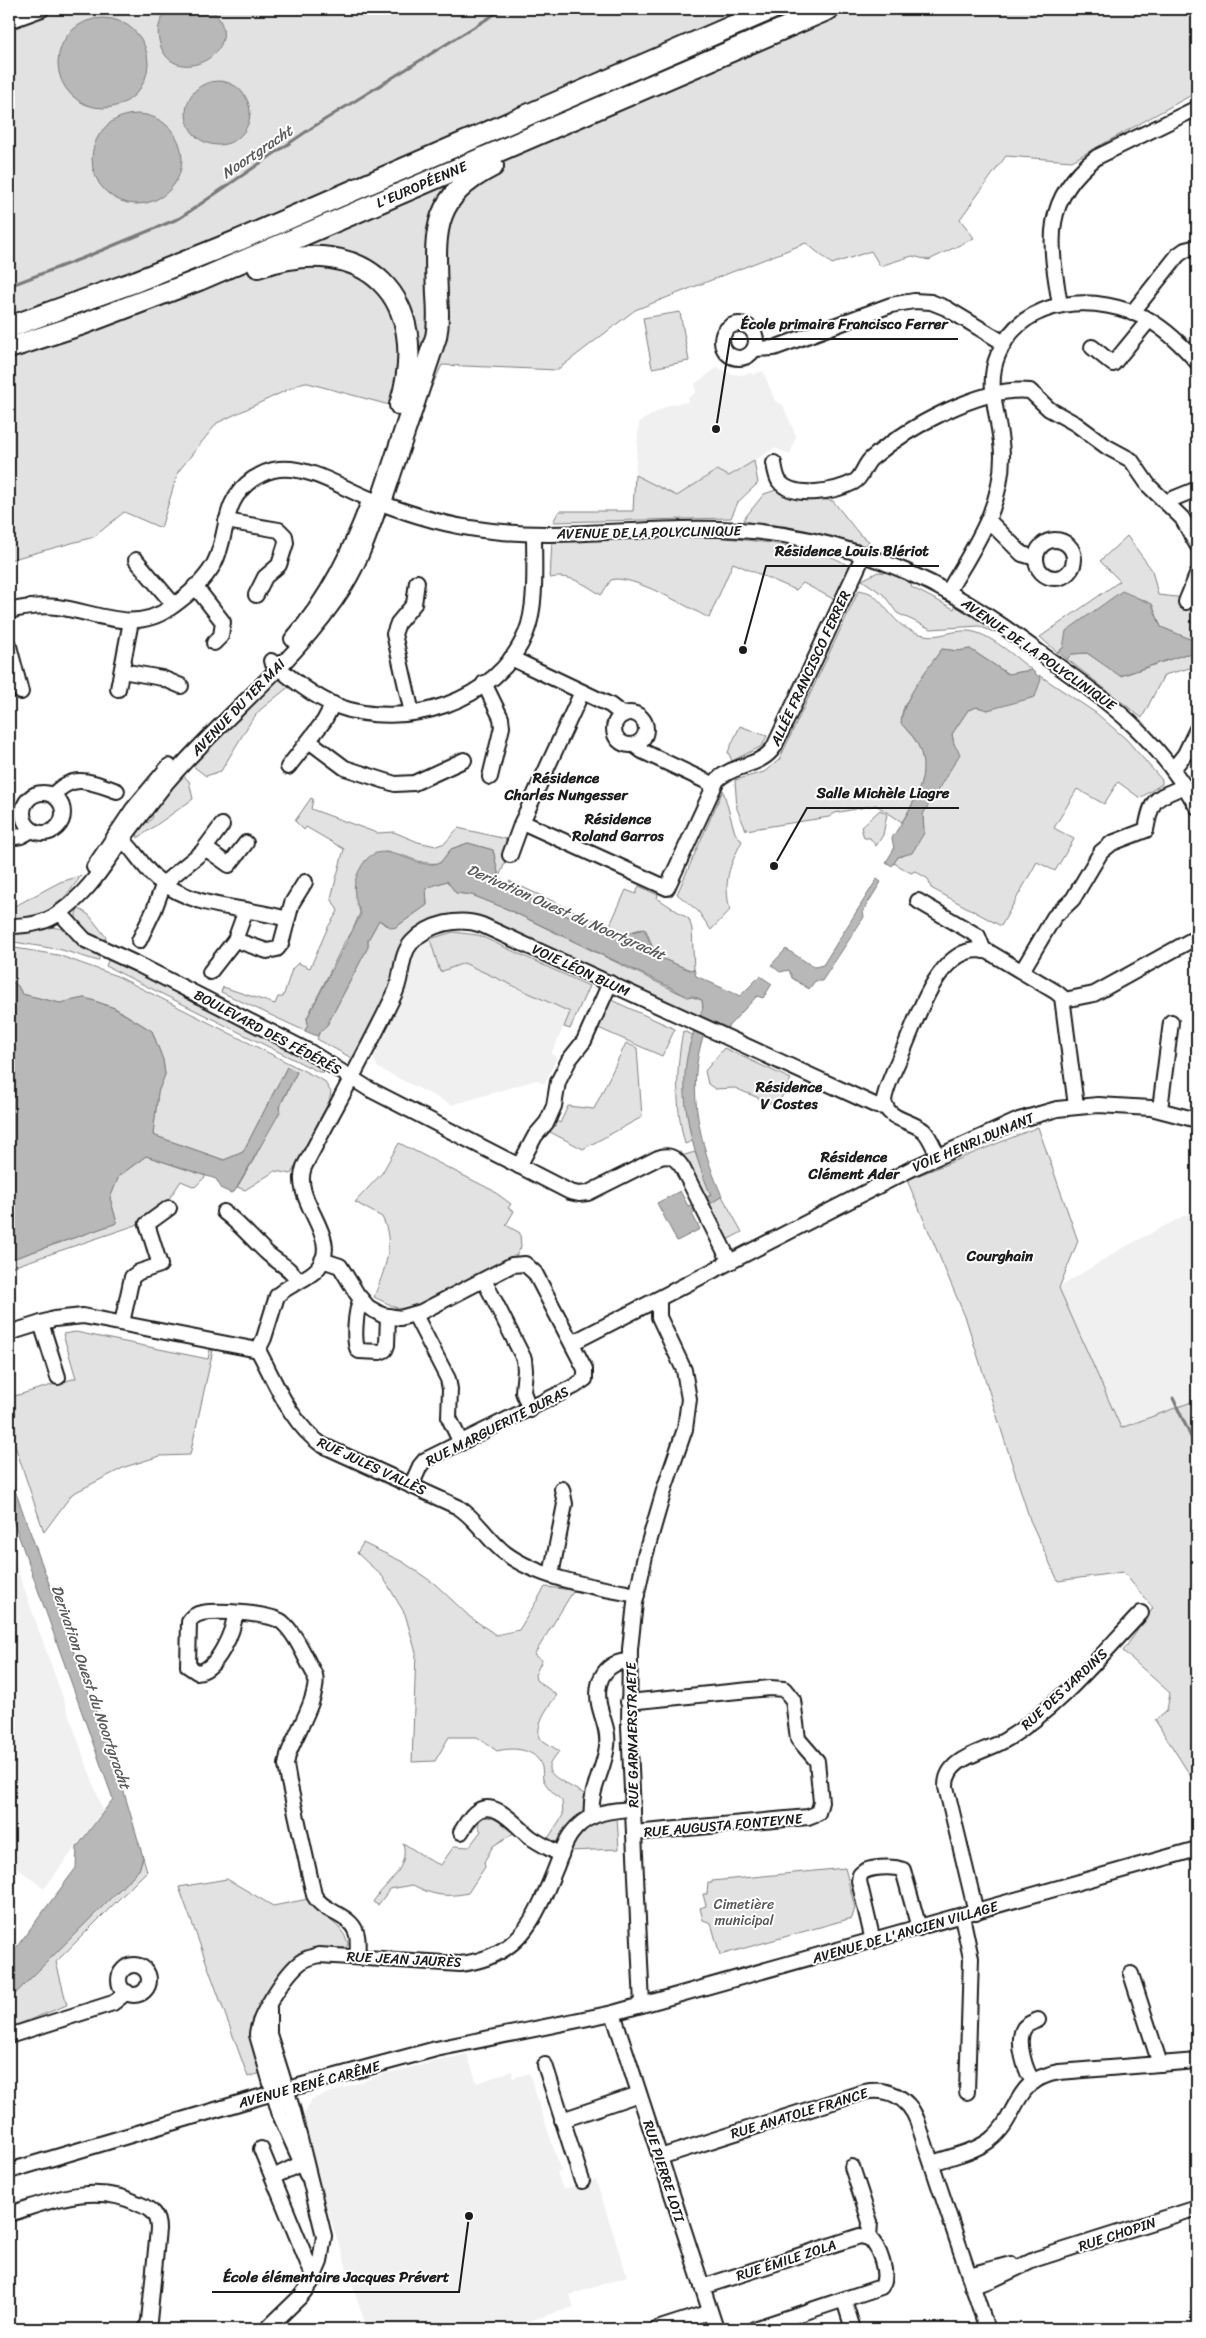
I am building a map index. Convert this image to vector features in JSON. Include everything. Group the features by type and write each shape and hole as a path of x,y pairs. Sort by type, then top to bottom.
{"highway":[{"name":"L'EUROPÉENNE","path":"9,326 137,281 239,240 772,9"},
{"name":"L'EUROPÉENNE","path":"11,347 101,317 292,241 828,9"},
{"path":"376,501 436,337 438,317 436,235 442,212 449,200 471,179 490,167 555,137 664,80"},
{"path":"101,317 194,292 254,268 287,259 311,256 334,258 351,262 372,274 388,289 402,313 408,336 409,358 406,386 376,501"}],"street":[{"path":"9,20 42,9"},
{"path":"1060,305 1053,259 1052,231 1059,204 1068,187 1084,168 1097,157 1197,108"},
{"path":"1132,313 1174,259 1185,250 1197,247"},
{"path":"754,349 774,348 891,305 914,301 931,302 946,308 1004,343"},
{"path":"948,592 989,521 998,493 1002,464 1001,440 994,395 995,364 1004,343 1012,331 1027,317 1044,308 1060,305 1098,305 1132,313 1149,320 1178,342 1197,362"},
{"path":"1092,347 1113,364 1149,320"},
{"path":"774,463 778,479 790,489 807,493 836,489 856,481 873,457 923,422 974,401 994,395 1025,390 1034,392 1048,409 1076,424 1107,447 1131,460 1146,483 1182,518 1197,545"},
{"name":"AVENUE DE LA POLYCLINIQUE","path":"9,611 49,606 108,619 131,621 149,618 174,605 195,586 215,562 232,502 240,490 257,477 276,470 288,469 304,472 376,501 466,528 534,535 728,530 805,539 839,546 864,554 948,592 989,617 1111,703 1141,731 1174,768 1197,807"},
{"path":"1166,502 1197,489"},
{"name":"AVENUE DU 1ER MAI","path":"60,913 76,899 87,877 169,766 314,627 344,587 366,544 376,501"},
{"path":"226,521 279,530 286,536 286,543 279,565 265,577 256,595"},
{"path":"989,521 1022,554 1036,558"},
{"path":"274,664 305,689 333,704 368,713 412,713 448,704 484,683 502,669 524,638 531,617 534,535"},
{"name":"ALLÉE FRANCISCO FERRER","path":"522,822 667,888 714,785 728,771 762,758 774,748 864,554"},
{"path":"136,560 174,605"},
{"path":"1186,602 1197,575"},
{"path":"412,713 394,634 398,623 414,604 417,582"},
{"path":"195,586 224,622 221,636 214,644"},
{"path":"118,689 131,621"},
{"path":"9,646 21,692"},
{"path":"511,658 615,707 622,715"},
{"path":"122,671 162,678 181,686"},
{"path":"484,683 501,718 502,727 490,777"},
{"path":"510,855 522,822 582,692"},
{"path":"288,767 326,718 333,704"},
{"path":"634,745 642,740 645,735 645,723 637,715 631,713 622,715 615,724 615,735 623,744 634,745 642,751 714,785"},
{"path":"1174,768 1185,754 1197,729"},
{"path":"309,741 345,768 395,784 414,783 464,760"},
{"path":"32,830 24,818 26,802 37,794 53,795 67,784 81,780 117,791"},
{"path":"1022,971 1054,917 1072,899 1104,849 1136,832 1146,830 1150,808 1154,801 1185,786"},
{"path":"9,838 21,836 32,830 48,832 60,823 63,816 62,807 53,795"},
{"path":"139,941 154,910 164,883 205,848 222,825"},
{"path":"119,836 150,872 164,883 198,902 266,913 287,919"},
{"path":"205,848 229,866 246,843"},
{"path":"235,940 267,951 275,951 281,944 294,900 305,882"},
{"path":"918,901 976,934 980,938 984,951"},
{"path":"210,972 235,940 246,910"},
{"path":"9,926 37,923 60,913"},
{"name":"BOULEVARD DES FÉDÉRÉS","path":"60,913 85,940 134,962 310,1052 351,1078 570,1192 583,1194 658,1158 672,1156 682,1166 730,1262"},
{"name":"VOIE LÉON BLUM","path":"322,1260 324,1241 303,1194 301,1176 396,991 408,947 418,937 440,926 457,921 474,922 877,1106 886,1107 893,1115 924,1131 938,1156"},
{"path":"1064,1000 1094,994 1197,937"},
{"path":"886,1107 885,1095 925,998 936,978 950,962 960,956 969,952 984,951 1022,971 1056,992 1064,1000 1076,1106"},
{"path":"519,1166 533,1139 547,1122 555,1103 558,1082 569,1060 584,1041 610,983"},
{"path":"1160,1109 1171,1022"},
{"name":"VOIE HENRI DUNANT","path":"659,1300 664,1295 938,1156 1019,1120 1049,1111 1076,1106 1116,1105 1160,1109 1197,1120"},
{"path":"122,1322 132,1277 139,1272 160,1266 147,1224 169,1208"},
{"path":"224,1212 238,1223 267,1253 289,1268 298,1281"},
{"path":"9,1334 41,1323 77,1316 122,1322 258,1350 264,1338 275,1299 280,1293 315,1270 322,1260 340,1266 361,1299 373,1310 388,1316 387,1345 385,1350 380,1352 359,1351 355,1345 356,1311 361,1299"},
{"name":"RUE MARGUERITE DURAS","path":"388,1316 404,1317 415,1314 512,1265 530,1266 585,1369 584,1379 575,1386 422,1463 412,1486"},
{"path":"484,1280 524,1359 523,1392 530,1410"},
{"path":"572,1343 659,1300"},
{"name":"RUE GARNAERSTRAETE","path":"642,2005 628,1702 630,1661 637,1595 651,1531 686,1429 689,1408 687,1378 660,1322 657,1310 659,1300"},
{"path":"415,1314 449,1384 448,1414 461,1443"},
{"path":"41,1323 58,1377"},
{"name":"RUE JULES VALLÈS","path":"258,1350 295,1419 311,1437 335,1452 458,1507 472,1518 508,1555 528,1567 551,1576 637,1595"},
{"path":"551,1576 565,1504 562,1489"},
{"path":"235,1613 230,1637 210,1667 200,1672 190,1669 187,1663 188,1632 191,1619 201,1613 235,1613 263,1615 279,1620 291,1632 314,1675 316,1683 288,1755 288,1776 314,1895 318,1901 353,1925 357,1937 358,1956"},
{"name":"RUE DES JARDINS","path":"976,1912 946,1788 946,1778 949,1770 957,1762 1004,1742 1034,1721 1074,1683 1141,1613"},
{"path":"592,1817 592,1795 608,1745 606,1726 599,1702 601,1683 604,1673 610,1666 616,1662 630,1661"},
{"name":"RUE AUGUSTA FONTEYNE","path":"628,1702 770,1688 784,1689 793,1700 798,1739 817,1761 821,1802 818,1813 808,1817 634,1833"},
{"path":"461,1832 475,1813 484,1809 495,1810 511,1819 530,1837 561,1855"},
{"name":"RUE JEAN JAURÈS","path":"314,2278 322,2251 324,2230 280,2091 269,2034 269,2005 291,1972 304,1960 319,1955 460,1964 496,1954 512,1944 532,1920 561,1855 576,1828 592,1817 610,1810 633,1809"},
{"name":"AVENUE DE L'ANCIEN VILLAGE","path":"613,2014 1197,1849"},
{"path":"873,1941 859,1882 860,1875 866,1870 898,1868 903,1870 919,1928"},
{"path":"962,1916 971,1958 967,2092"},
{"path":"1131,1974 1160,2064"},
{"path":"9,2036 19,2031 113,2004 126,1992"},
{"name":"AVENUE RENÉ CARÊME","path":"9,2171 280,2091 436,2050 613,2014"},
{"name":"RUE PIERRE LOTI","path":"613,2014 716,2329"},
{"path":"1034,2082 1025,2068 1022,2037 1024,2028 1038,2020"},
{"path":"932,2163 970,2150 990,2140 1005,2123 1020,2094 1043,2077 1059,2072 1197,2061"},
{"path":"545,2065 582,2181"},
{"name":"RUE ANATOLE FRANCE","path":"660,2157 859,2093 881,2090 896,2095 912,2110 932,2163 987,2329"},
{"path":"562,2120 639,2094"},
{"path":"261,2149 314,2278 300,2297 267,2329"},
{"path":"754,2329 879,2288 885,2282 885,2273 876,2246 869,2238 870,2222 852,2167"},
{"path":"272,2177 304,2169"},
{"path":"9,2214 62,2197 90,2192 118,2196 149,2209 157,2219 158,2229 150,2321 146,2329"},
{"name":"RUE CHOPIN","path":"970,2280 992,2280 1036,2259 1197,2208"},
{"name":"RUE ÉMILE ZOLA","path":"702,2287 856,2237 869,2238"},
{"path":"844,2300 853,2329"},
{"path":"657,2329 710,2312"}],"shaded area":[{"path":"170,9 211,9 222,25 223,39 217,52 205,61 191,65 178,64 166,56 159,40 158,31 162,19"},
{"path":"94,18 112,18 128,25 141,38 148,54 148,72 141,88 128,101 112,108 94,108 78,101 65,88 58,72 58,54 65,38 78,25"},
{"path":"212,81 224,81 241,90 248,101 250,113 248,125 241,136 224,145 212,145 200,140 191,131 186,119 186,107 191,95 200,86"},
{"path":"137,114 154,117 169,127 179,142 182,159 179,176 169,191 154,201 137,204 120,201 105,191 95,176 92,159 95,142 105,127 120,117"},
{"path":"718,367 728,373 739,375 751,373 752,375 763,371 775,401 783,405 796,436 790,455 775,448 729,476 717,470 677,496 635,475 639,422 669,405 688,402 688,398 696,392 695,384"},
{"path":"1122,591 1152,604 1161,627 1197,642 1197,656 1186,654 1120,676 1087,653 1072,654 1067,659 1057,652 1063,648 1066,631"},
{"path":"942,649 958,651 970,649 1008,674 1032,670 1041,679 1035,697 988,710 977,707 968,710 952,734 954,744 960,754 923,814 924,833 912,853 898,857 892,866 886,862 894,849 892,838 907,815 919,790 923,764 914,738 901,723 902,714 917,684"},
{"path":"468,843 493,850 499,877 518,893 552,910 616,936 644,929 656,956 690,970 694,969 696,976 740,996 760,976 772,984 763,998 757,996 723,1032 708,1025 700,1046 696,1067 697,1111 707,1155 722,1196 707,1206 704,1199 711,1195 698,1160 688,1123 685,1084 686,1066 689,1048 703,1008 702,1000 693,996 687,997 507,909 472,895 456,893 447,881 426,888 427,905 396,927 392,928 379,920 368,940 368,947 327,1025 317,1036 305,1031 308,1024 307,1018 361,914 355,897 355,881 366,860 380,852 388,852 423,864 440,863 451,849"},
{"path":"877,879 881,882 863,911 864,917 822,981 815,981 809,989 792,978 789,970 780,972 771,965 786,949 814,967 823,965"},
{"path":"430,939 440,972 464,963 571,1012 551,1054 557,1057 545,1084 536,1080 452,1105 378,1068 372,1054 402,996 409,962 417,948"},
{"path":"9,979 18,986 22,994 60,1003 84,998 92,1000 114,1008 152,1031 163,1060 165,1075 158,1092 153,1135 224,1160 243,1152 287,1067 297,1072 279,1107 280,1112 235,1191 231,1193 222,1189 216,1179 146,1156 119,1176 110,1198 117,1223 9,1260"},
{"path":"680,1191 688,1206 695,1203 699,1211 692,1214 700,1229 677,1241 657,1203"},
{"path":"1197,1209 1197,1400 1121,1429 1058,1288 1119,1250"},
{"path":"9,1474 119,1775 143,1857 139,1870 9,2000 9,1957 76,1868 77,1847 113,1799 9,1509"},
{"path":"9,1546 103,1811 44,1889 9,1861"},
{"path":"467,2054 477,2083 512,2071 513,2078 529,2073 561,2171 557,2173 563,2189 596,2180 627,2276 570,2295 574,2307 503,2329 367,2329 311,2159 304,2114 312,2099 384,2074"}],"green space":[{"path":"9,9 1197,9 1197,92 1072,161 1006,156 960,219 974,238 929,260 912,256 880,266 871,251 832,264 806,243 635,310 557,370 442,365 419,413 304,382 217,423 178,472 161,528 124,512 94,537 9,560"},
{"path":"680,312 689,361 652,368 643,318"},
{"path":"754,461 758,483 738,502 731,518 553,522 559,511 633,511 635,475 677,496 717,470 729,476"},
{"path":"779,489 797,495 833,501 860,535 869,541 865,548 809,533 757,525 743,520 764,494"},
{"path":"697,536 755,541 803,549 824,554 841,561 852,570 837,601 803,583 796,590 733,563 709,618 660,593 632,582 620,579 611,580 601,595 571,579 564,577 550,578 552,541"},
{"path":"1127,536 1152,570 1158,595 1177,597 1190,604 1197,621 1197,642 1161,627 1152,604 1057,652 1040,637 1120,581 1100,561"},
{"path":"878,572 892,573 912,584 911,587 954,609 956,605 995,629 993,632 979,626 931,629 897,613 884,595 862,580"},
{"path":"859,590 872,594 900,624 912,631 928,636 960,631 976,632 1002,646 1032,670 1008,674 970,649 958,651 942,649 913,691 902,714 903,724 913,737 923,758 923,769 922,780 914,802 902,822 876,805 835,813 829,817 746,830 737,809 735,780 764,772 779,760"},
{"path":"1087,653 1121,676 1186,654 1197,656 1197,671 1190,668 1164,675 1142,718 1067,659 1072,654"},
{"path":"1039,675 1096,713 1126,739 1162,780 1162,784 1140,798 1118,782 1104,804 1077,789 1054,828 1074,839 1055,871 1037,862 1001,926 931,888 928,879 915,871 911,873 894,863 898,857 907,854 924,833 923,814 932,799 954,744 952,734 968,710 977,707 988,710 1041,679"},
{"path":"280,680 291,685 260,710 251,721 221,771 206,776 189,763 271,681"},
{"path":"740,726 767,736 762,746 732,761 728,752"},
{"path":"179,772 189,781 193,799 138,838 137,831 145,821 148,823 153,817 149,809"},
{"path":"723,790 735,833 742,841 728,874 727,891 730,910 711,930 698,911 677,894"},
{"path":"311,798 313,799 311,809 377,833 394,832 418,842 436,846 445,843 458,828 506,839 507,858 499,877 493,850 468,843 451,849 440,863 425,863 399,854 385,852 352,932 345,941 307,1018 308,1024 305,1031 221,992 223,987 275,1004 278,997 283,997 292,969 298,963 310,968 328,927 338,911 331,898 344,849 306,827 304,830 295,821"},
{"path":"880,810 887,814 883,835 876,846 870,838 864,838 861,827"},
{"path":"81,876 59,902 43,913 9,920 9,905 17,905 60,882"},
{"path":"447,881 456,893 472,895 507,909 679,993 702,1000 703,1008 699,1020 490,924 419,931 357,1061 317,1039 319,1033 327,1025 368,947 368,940 379,920 385,925 396,927 427,905 426,888"},
{"path":"509,881 609,927 626,890 636,894 639,886 658,895 657,898 689,919 692,929 694,969 690,970 656,956 646,930 641,929 616,936 552,910 507,885"},
{"path":"78,908 89,915 106,937 104,943 82,930 76,920"},
{"path":"51,927 63,929 101,954 98,961 62,950 14,942 16,933"},
{"path":"453,932 478,935 589,986 570,1029 564,1027 570,1012 464,963 440,972 430,939"},
{"path":"9,947 58,955 117,976 324,1081 331,1092 329,1102 291,1174 275,1171 245,1190 237,1187 253,1161 297,1072 287,1067 243,1152 224,1160 153,1135 158,1092 165,1074 163,1060 152,1031 115,1008 92,1000 84,998 60,1003 22,994 18,986 9,979"},
{"path":"109,958 310,1058 325,1069 324,1072 319,1072 106,966"},
{"path":"609,999 675,1029 662,1056 596,1027"},
{"path":"683,1031 693,1035 686,1075 688,1115 692,1141 685,1144 678,1102 679,1059"},
{"path":"626,1043 637,1048 642,1117 583,1149 550,1132 556,1121 560,1123 568,1106 594,1109"},
{"path":"724,1048 791,1079 777,1106 735,1088 715,1089 708,1084 705,1071"},
{"path":"1038,1127 1078,1241 1059,1288 1121,1428 1197,1400 1197,1786 1155,1720 1167,1710 1170,1693 1123,1651 1153,1608 1123,1572 1058,1581 1030,1520 966,1319 907,1180"},
{"path":"399,1143 492,1190 511,1204 508,1208 514,1211 506,1225 520,1233 521,1247 516,1256 414,1309 399,1309 374,1297 387,1257 388,1237 386,1227 382,1217 355,1202 382,1173"},
{"path":"695,1152 711,1195 704,1199 681,1156"},
{"path":"146,1156 206,1176 195,1187 181,1181 167,1202 139,1224 9,1268 9,1260 117,1223 110,1198 119,1176"},
{"path":"722,1196 742,1232 725,1241 707,1206"},
{"path":"76,1332 208,1359 210,1350 213,1350 190,1455 160,1456 125,1467 72,1494 44,1532 9,1428 9,1391 11,1397 76,1378 63,1334"},
{"path":"363,1543 403,1562 435,1584 470,1617 496,1635 519,1630 545,1587 574,1590 534,1655 542,1660 535,1675 536,1680 557,1695 541,1720 539,1732 539,1738 559,1751 551,1762 549,1769 554,1776 586,1795 584,1811 566,1827 556,1844 553,1845 547,1840 563,1815 562,1801 551,1791 543,1779 542,1767 535,1756 517,1749 497,1751 477,1737 449,1737 435,1761 412,1762 416,1653 405,1614 383,1577 357,1553"},
{"path":"489,1815 497,1817 517,1831 493,1846 484,1862 485,1867 468,1893 439,1895 413,1885 390,1889 378,1905 373,1902 400,1868 403,1861 403,1843 441,1865 454,1846 469,1847 481,1831 478,1826 480,1817"},
{"path":"617,1817 619,1849 569,1851 589,1825"},
{"path":"143,1857 147,1871 56,1962 67,2005 9,2028 9,2000 139,1870"},
{"name":"Cimetière municipal","path":"845,1868 855,1908 852,1918 720,1955 711,1923 703,1920 700,1908 706,1906 703,1894 707,1894 708,1883 712,1883 712,1881"},
{"path":"227,1879 273,1906 308,1899 336,1925 348,1944 346,1948 322,1949 303,1954 286,1966 279,1975 261,2007 252,2018 251,2039 261,2073 248,2077 179,1887"}],"waterway":[{"name":"Noortgracht","path":"9,286 180,218 313,127 503,9"},
{"path":"1173,1398 1197,1450"}],"place":[{"name":"École primaire Francisco Ferrer","path":"716,429"},
{"name":"Résidence Louis Blériot","path":"743,650"},
{"name":"Salle Michèle Liagre","path":"774,866"},
{"name":"École élémentaire Jacques Prévert","path":"469,2216"}],"district":[{"name":"Résidence Charles Nungesser","path":"566,786"},
{"name":"Résidence Roland Garros","path":"618,828"},
{"name":"Résidence V Costes","path":"789,1096"},
{"name":"Résidence Clément Ader","path":"854,1166"},
{"name":"Courghain","path":"1000,1256"}],"water label":[{"name":"Derivation Ouest du Noortgracht","path":"566,912"},
{"name":"Derivation Ouest du Noortgracht","path":"91,1687"}]}
